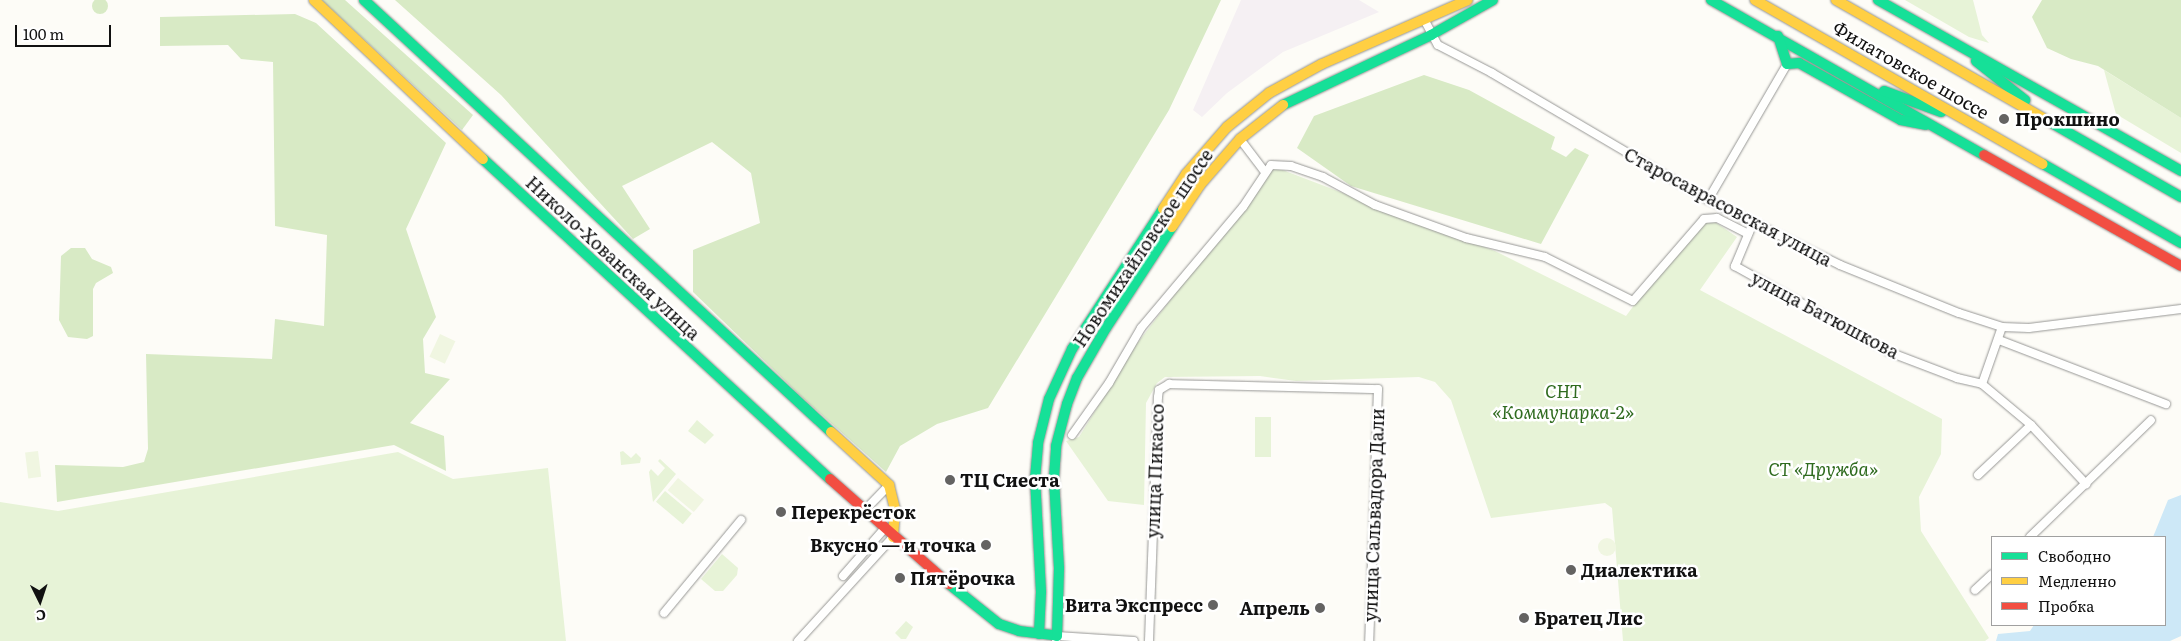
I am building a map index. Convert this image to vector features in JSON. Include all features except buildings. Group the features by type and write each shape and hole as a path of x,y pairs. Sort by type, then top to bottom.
{"street":[{"name":"Николо-Хованская улица","path":"314,0 608,277 893,537 990,619 1038,638 1057,638"},
{"name":"Николо-Хованская улица","path":"364,0 889,485"},
{"name":"Новомихайловское шоссе","path":"1038,638 1042,592 1035,479 1038,445 1049,400 1072,349 1186,174 1228,127 1269,93 1298,76 1425,21 1468,0"},
{"name":"Новомихайловское шоссе","path":"1057,638 1059,568 1054,478 1056,446 1066,404 1088,359 1200,185 1240,138 1290,100 1431,35 1493,0"},
{"path":"1711,0 1862,83 2181,266"},
{"name":"Филатовское шоссе","path":"1755,0 2181,243"},
{"name":"Филатовское шоссе","path":"1836,0 2049,119 2181,197"},
{"path":"1878,0 2181,171"},
{"name":"Старосаврасовская улица","path":"1425,21 1438,45 1492,73 1708,200 1753,224 1840,265 1951,310 2002,327 2050,327 2181,309"},
{"path":"1708,200 1787,64 1778,36"},
{"path":"1952,41 2049,119"},
{"path":"1787,64 1799,63 1902,120 1934,126"},
{"path":"1862,83 1968,122"},
{"path":"1240,138 1265,172"},
{"path":"1072,435 1109,383 1142,328 1243,207 1271,165 1299,169 1375,204 1466,238 1545,257 1634,301 1704,219 1716,218 1748,234 1753,224"},
{"name":"улица Батюшкова","path":"1748,234 1735,266 1889,352 1957,378 1982,384 2030,425 2086,484"},
{"path":"1982,384 2002,327"},
{"path":"1999,340 2166,404"},
{"name":"улица Пикассо","path":"1149,641 1159,390 1169,384 1367,391 1378,389"},
{"name":"улица Сальвадора Дали","path":"1369,641 1378,389"},
{"path":"2031,536 2151,420"},
{"path":"1978,475 2030,425"},
{"path":"864,511 889,485"},
{"path":"798,641 893,537 895,509 889,485"},
{"path":"664,613 741,520"},
{"path":"843,576 884,529"},
{"path":"1975,590 1991,575"},
{"path":"1057,638 1134,641"}],"shaded area":[{"path":"1241,0 1359,0 1379,12 1283,52 1227,93 1202,117 1193,110"}],"green space":[{"path":"97,-1 103,-1 107,3 107,9 100,14 92,6"},
{"path":"322,0 345,0 473,115 462,130"},
{"path":"395,0 1221,0 1169,110 988,408 937,424 900,446 886,472 802,397 693,292 693,250 760,223 751,173 712,142 622,186 650,229 633,239 501,95"},
{"path":"1905,0 1973,0 1982,35 1989,43 1969,37"},
{"path":"2042,0 2181,0 2181,118 2098,66 2071,59 2047,48 2032,17"},
{"path":"295,14 316,23 446,143 406,229 436,317 423,339 425,373 450,379 410,423 444,436 446,471 394,445 57,502 55,465 123,467 144,462 148,449 146,354 272,359 275,319 324,326 327,235 275,226 273,62 241,59 228,45 160,46 160,17"},
{"path":"2104,70 2181,118 2181,153 2116,114"},
{"path":"1424,75 1469,90 1555,137 1551,149 1566,157 1575,148 1589,155 1541,244 1351,186 1297,148 1314,116"},
{"name":"СНТ «Коммунарка-2»","path":"1272,166 1495,251 1626,316 1696,222 1715,222 1737,237 1700,290 1942,419 1941,454 1919,497 1921,531 1989,638 1985,641 1623,641 1612,508 1605,503 1491,518 1451,400 1435,382 1419,377 1296,381 1260,376 1165,377 1157,383 1146,403 1144,505 1108,501 1066,441 1079,437 1136,345"},
{"path":"71,248 85,248 92,259 111,267 113,273 96,283 93,289 93,336 87,339 68,337 59,320 61,256"},
{"path":"440,334 455,341 445,364 429,357"},
{"path":"1255,417 1271,417 1271,457 1255,457"},
{"path":"697,420 714,435 705,444 688,431"},
{"path":"38,451 41,477 28,478 25,453"},
{"path":"623,451 631,458 636,453 641,458 640,463 621,465 620,452"},
{"path":"398,452 453,479 548,468 566,641 0,641 0,502 58,511"},
{"path":"660,459 676,474 653,502 649,472 651,469 658,476 665,468 658,461"},
{"path":"678,478 704,500 694,512 668,490"},
{"path":"665,491 692,513 683,524 656,502"},
{"path":"1607,538 1613,541 1616,547 1613,553 1607,556 1601,553 1598,547 1601,541"},
{"path":"722,554 738,568 737,575 723,591 715,591 701,579"},
{"path":"906,621 913,627 906,639 901,639 895,633"}],"water":[{"path":"2181,495 2181,636 2170,641 1996,641 1998,634 2030,631 2033,626 2166,626 2166,536 2153,536 2168,500"}],"traffic: fast":[{"path":"364,0 831,432"},
{"path":"1283,105 1431,35 1493,0"},
{"path":"1711,0 1984,155"},
{"path":"1878,0 2181,171"},
{"path":"1778,36 1787,64 1799,63 1901,120 1926,125"},
{"path":"1976,61 2025,100"},
{"path":"1884,91 1941,112"},
{"path":"2048,121 2181,197"},
{"path":"483,159 830,479"},
{"path":"2043,164 2181,243"},
{"path":"1039,634 1041,592 1035,479 1038,443 1049,399 1072,349 1163,209"},
{"path":"949,584 999,624 1019,631 1057,636 1059,568 1054,478 1056,446 1067,404 1077,378 1106,328 1172,227"}],"traffic: slow":[{"path":"314,0 483,159"},
{"path":"1163,209 1186,174 1227,127 1269,93 1322,64 1468,0"},
{"path":"1755,0 2043,164"},
{"path":"1836,0 2048,121"},
{"path":"1172,227 1200,185 1240,139 1283,105"},
{"path":"831,432 889,485 895,509 893,537"}],"traffic: jam":[{"path":"1984,155 2181,266"},
{"path":"830,479 949,584"}],"place":[{"name":"Прокшино","path":"2004,119"},
{"name":"ТЦ Сиеста","path":"950,480"},
{"name":"Перекрёсток","path":"781,512"},
{"name":"Вкусно — и точка","path":"986,545"},
{"name":"Диалектика","path":"1571,570"},
{"name":"Пятёрочка","path":"900,578"},
{"name":"Вита Экспресс","path":"1213,605"},
{"name":"Апрель","path":"1320,608"},
{"name":"Братец Лис","path":"1524,618"}],"park label":[{"name":"СТ «Дружба»","path":"1823,469"}]}
